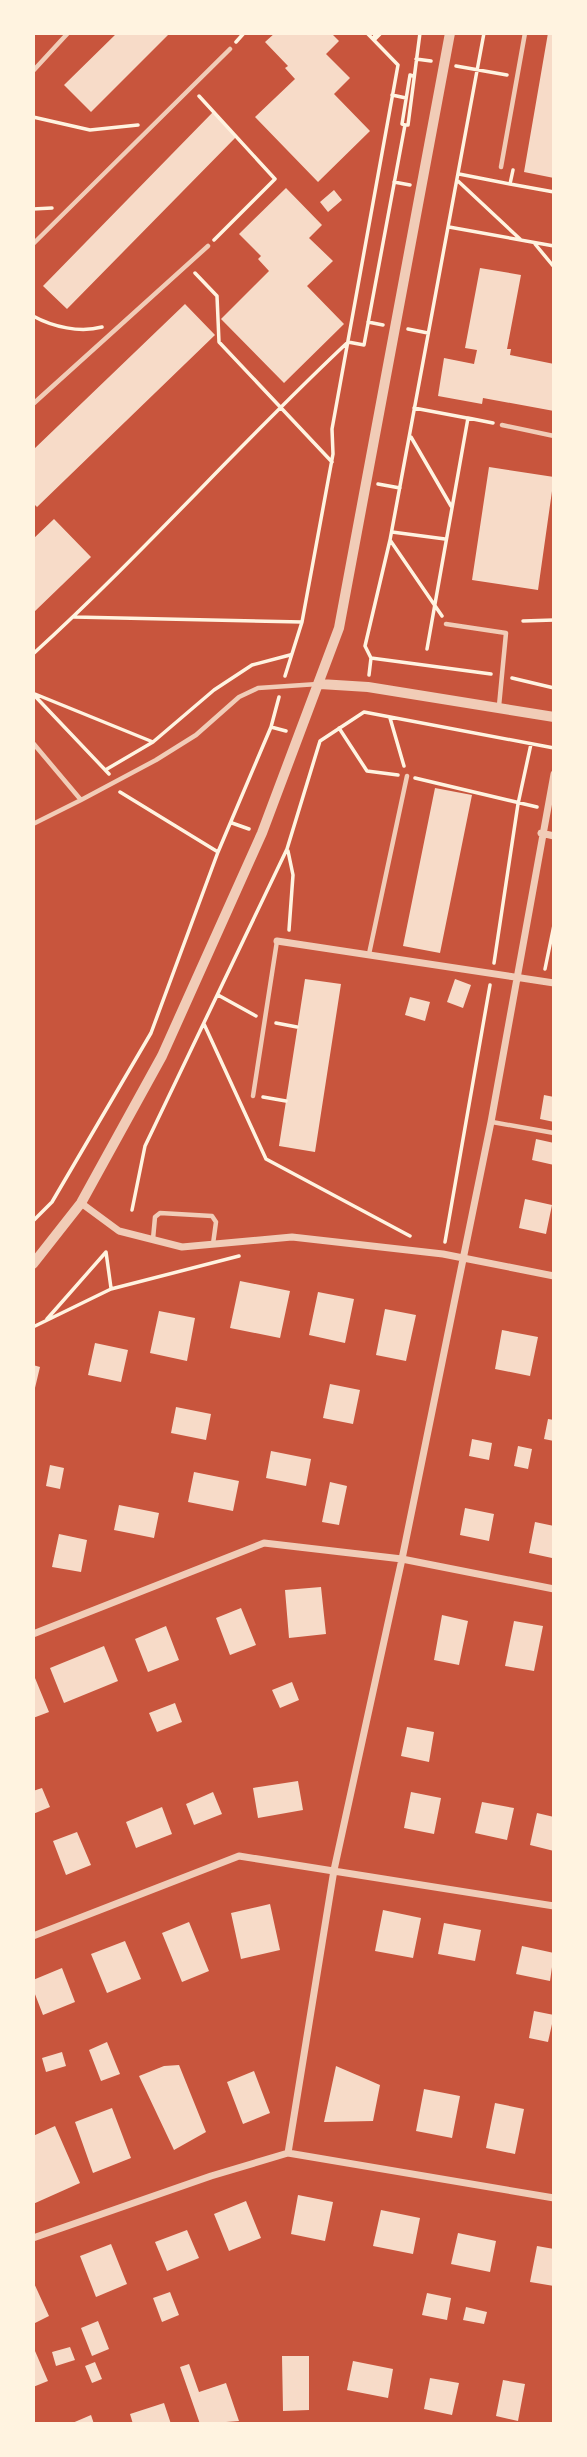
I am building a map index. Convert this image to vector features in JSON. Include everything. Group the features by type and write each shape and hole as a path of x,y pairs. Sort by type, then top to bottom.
{"street":[{"path":"33,1264 81,1203 162,1056 257,843 320,684 339,628 450,33"},
{"path":"320,684 499,706 554,717"},
{"path":"288,2153 334,1870 402,1559 491,1122 541,833 554,774"},
{"path":"541,833 554,836"},
{"path":"277,941 554,983"},
{"path":"81,1203 119,1231 182,1247 292,1237 443,1254 554,1276"},
{"path":"33,1634 264,1543 402,1559 554,1590"},
{"path":"33,1936 239,1856 554,1906"},
{"path":"33,2238 211,2176 288,2153 554,2198"}],"lane":[{"path":"33,71 68,33"},
{"path":"501,167 525,33"},
{"path":"33,244 230,48"},
{"path":"33,404 208,246"},
{"path":"502,425 554,436"},
{"path":"446,624 506,633 499,706"},
{"path":"33,824 114,783 196,735 239,697 258,688 320,684"},
{"path":"33,743 80,800"},
{"path":"369,955 407,776"},
{"path":"253,1096 277,941"},
{"path":"491,1122 554,1133"},
{"path":"153,1241 155,1217 160,1213 212,1216 216,1222 213,1245"}],"path":[{"path":"74,617 302,622 332,462 332,429 398,65 367,33"},
{"path":"373,40 374,33"},
{"path":"373,40 381,33"},
{"path":"348,342 364,345 405,125 408,125 420,33"},
{"path":"367,634 392,531 484,33"},
{"path":"477,70 517,77"},
{"path":"405,125 401,124 410,75 413,76"},
{"path":"191,88 275,179 208,246"},
{"path":"392,95 406,98"},
{"path":"33,117 90,130 157,123"},
{"path":"510,184 515,158"},
{"path":"459,174 554,192"},
{"path":"458,181 522,240"},
{"path":"449,227 554,246"},
{"path":"534,243 554,267"},
{"path":"187,265 217,296 219,342 332,462"},
{"path":"33,316 47,324 89,330 126,320"},
{"path":"33,654 74,617 279,406 348,342"},
{"path":"414,408 502,425"},
{"path":"427,649 468,418"},
{"path":"410,435 451,506"},
{"path":"368,483 400,488"},
{"path":"392,531 445,540"},
{"path":"390,540 435,602 446,624"},
{"path":"523,621 554,620"},
{"path":"107,769 153,742 214,690 252,665 291,654"},
{"path":"371,658 503,676 554,688"},
{"path":"33,694 153,742"},
{"path":"33,694 107,769 122,795 218,852"},
{"path":"132,1210 145,1146 287,849 320,741 364,712 554,748"},
{"path":"390,718 407,776"},
{"path":"33,1221 52,1202 151,1033 218,852 271,727"},
{"path":"339,727 367,771 407,776 518,804 546,808"},
{"path":"443,1254 492,973 518,804 531,744"},
{"path":"287,849 293,876 288,943"},
{"path":"543,981 554,925"},
{"path":"218,995 264,1021 298,1027"},
{"path":"204,1024 267,1159 419,1242"},
{"path":"33,1327 111,1289 242,1255 236,1243"},
{"path":"45,1321 106,1252 111,1289"}],"building":[{"path":"117,33 170,33 91,112 64,85"},
{"path":"275,33 331,33 339,41 326,54 350,78 334,94 370,131 318,182 255,117 295,79 285,68 288,66 265,42"},
{"path":"548,33 554,33 554,178 524,172"},
{"path":"213,112 237,136 67,309 43,286"},
{"path":"286,188 322,225 309,238 333,261 307,286 344,324 284,383 221,319 269,271 258,259 261,256 239,234"},
{"path":"334,190 342,200 328,212 320,202"},
{"path":"480,268 521,275 507,349 511,349 510,355 554,364 554,411 483,398 482,404 438,396 444,358 474,364 477,350 465,348"},
{"path":"185,304 215,335 37,507 33,503 33,450"},
{"path":"489,467 554,477 538,590 472,580"},
{"path":"54,519 91,557 33,613 33,539"},
{"path":"435,788 472,795 440,953 403,946"},
{"path":"305,979 341,984 315,1152 279,1146"},
{"path":"455,979 471,985 463,1008 447,1002"},
{"path":"410,997 430,1002 425,1021 405,1015"},
{"path":"544,1095 554,1097 554,1122 540,1119"},
{"path":"536,1139 554,1143 554,1165 532,1160"},
{"path":"525,1199 552,1205 546,1234 519,1228"},
{"path":"240,1281 290,1291 280,1338 230,1328"},
{"path":"318,1292 354,1299 345,1343 309,1335"},
{"path":"385,1309 416,1315 406,1361 376,1355"},
{"path":"159,1311 195,1318 187,1361 150,1353"},
{"path":"502,1330 538,1337 530,1376 495,1369"},
{"path":"95,1343 128,1350 121,1382 88,1375"},
{"path":"33,1365 40,1367 34,1392 33,1391"},
{"path":"330,1384 360,1390 353,1424 323,1418"},
{"path":"176,1407 211,1414 206,1440 171,1433"},
{"path":"548,1419 554,1420 554,1441 544,1439"},
{"path":"472,1439 492,1443 489,1460 469,1456"},
{"path":"518,1446 532,1449 528,1469 514,1466"},
{"path":"271,1451 311,1459 306,1486 266,1478"},
{"path":"50,1465 64,1468 60,1489 46,1486"},
{"path":"194,1472 239,1481 233,1511 188,1502"},
{"path":"330,1482 347,1486 339,1525 322,1522"},
{"path":"119,1505 159,1513 154,1538 114,1530"},
{"path":"465,1508 494,1514 489,1541 460,1535"},
{"path":"535,1522 554,1526 552,1558 529,1553"},
{"path":"59,1534 87,1540 81,1572 52,1567"},
{"path":"321,1587 326,1634 289,1638 285,1590"},
{"path":"241,1608 256,1645 230,1655 216,1618"},
{"path":"442,1615 468,1621 459,1665 434,1660"},
{"path":"514,1621 543,1626 534,1671 505,1666"},
{"path":"166,1626 179,1660 148,1672 135,1639"},
{"path":"104,1646 118,1681 64,1703 50,1668"},
{"path":"35,1678 49,1712 33,1718 33,1679"},
{"path":"292,1682 299,1700 280,1708 272,1690"},
{"path":"175,1703 182,1722 157,1732 149,1713"},
{"path":"407,1727 434,1732 429,1762 401,1756"},
{"path":"298,1781 303,1810 258,1818 253,1788"},
{"path":"42,1788 50,1807 33,1814 33,1791"},
{"path":"213,1792 222,1814 194,1825 186,1804"},
{"path":"411,1792 441,1798 434,1834 404,1828"},
{"path":"482,1802 514,1808 507,1840 475,1833"},
{"path":"162,1807 172,1834 136,1848 126,1822"},
{"path":"537,1813 554,1817 554,1851 530,1845"},
{"path":"77,1832 91,1865 66,1875 53,1841"},
{"path":"270,1904 280,1950 241,1959 231,1913"},
{"path":"383,1910 421,1918 413,1958 375,1951"},
{"path":"189,1922 209,1971 182,1982 162,1933"},
{"path":"444,1923 481,1930 475,1961 438,1954"},
{"path":"125,1941 141,1979 107,1993 91,1954"},
{"path":"522,1946 554,1953 550,1981 516,1974"},
{"path":"62,1968 75,2002 43,2015 33,1989 33,1980"},
{"path":"534,2011 554,2015 548,2042 529,2038"},
{"path":"107,2042 120,2074 101,2081 89,2050"},
{"path":"62,2052 66,2066 46,2072 42,2058"},
{"path":"179,2065 206,2132 174,2150 139,2076 164,2066"},
{"path":"336,2066 380,2085 373,2121 324,2122"},
{"path":"254,2071 270,2113 243,2124 227,2082"},
{"path":"424,2089 460,2096 452,2138 416,2131"},
{"path":"495,2103 524,2109 515,2154 486,2148"},
{"path":"112,2108 131,2158 93,2173 75,2122"},
{"path":"55,2126 80,2183 33,2204 33,2136"},
{"path":"298,2195 333,2202 325,2241 291,2234"},
{"path":"246,2201 261,2238 229,2251 214,2214"},
{"path":"381,2210 420,2218 413,2254 373,2246"},
{"path":"187,2230 199,2258 167,2271 155,2242"},
{"path":"458,2233 496,2241 490,2272 451,2264"},
{"path":"111,2244 127,2284 96,2297 80,2256"},
{"path":"537,2246 554,2249 554,2286 530,2282"},
{"path":"33,2281 49,2316 33,2324"},
{"path":"170,2292 179,2315 162,2322 153,2298"},
{"path":"427,2293 451,2298 447,2320 422,2315"},
{"path":"466,2307 487,2312 484,2324 463,2320"},
{"path":"98,2321 109,2349 92,2356 81,2328"},
{"path":"70,2347 75,2360 56,2366 52,2352"},
{"path":"35,2351 48,2381 33,2387 33,2352"},
{"path":"282,2356 309,2356 309,2410 283,2411"},
{"path":"353,2361 393,2369 388,2398 347,2390"},
{"path":"95,2362 102,2379 92,2383 85,2366"},
{"path":"189,2364 199,2392 226,2383 239,2421 200,2424 180,2367"},
{"path":"430,2378 459,2383 452,2415 424,2409"},
{"path":"503,2380 525,2384 518,2421 496,2416"},
{"path":"164,2403 171,2424 133,2424 130,2414"},
{"path":"91,2415 94,2424 70,2424"}]}
